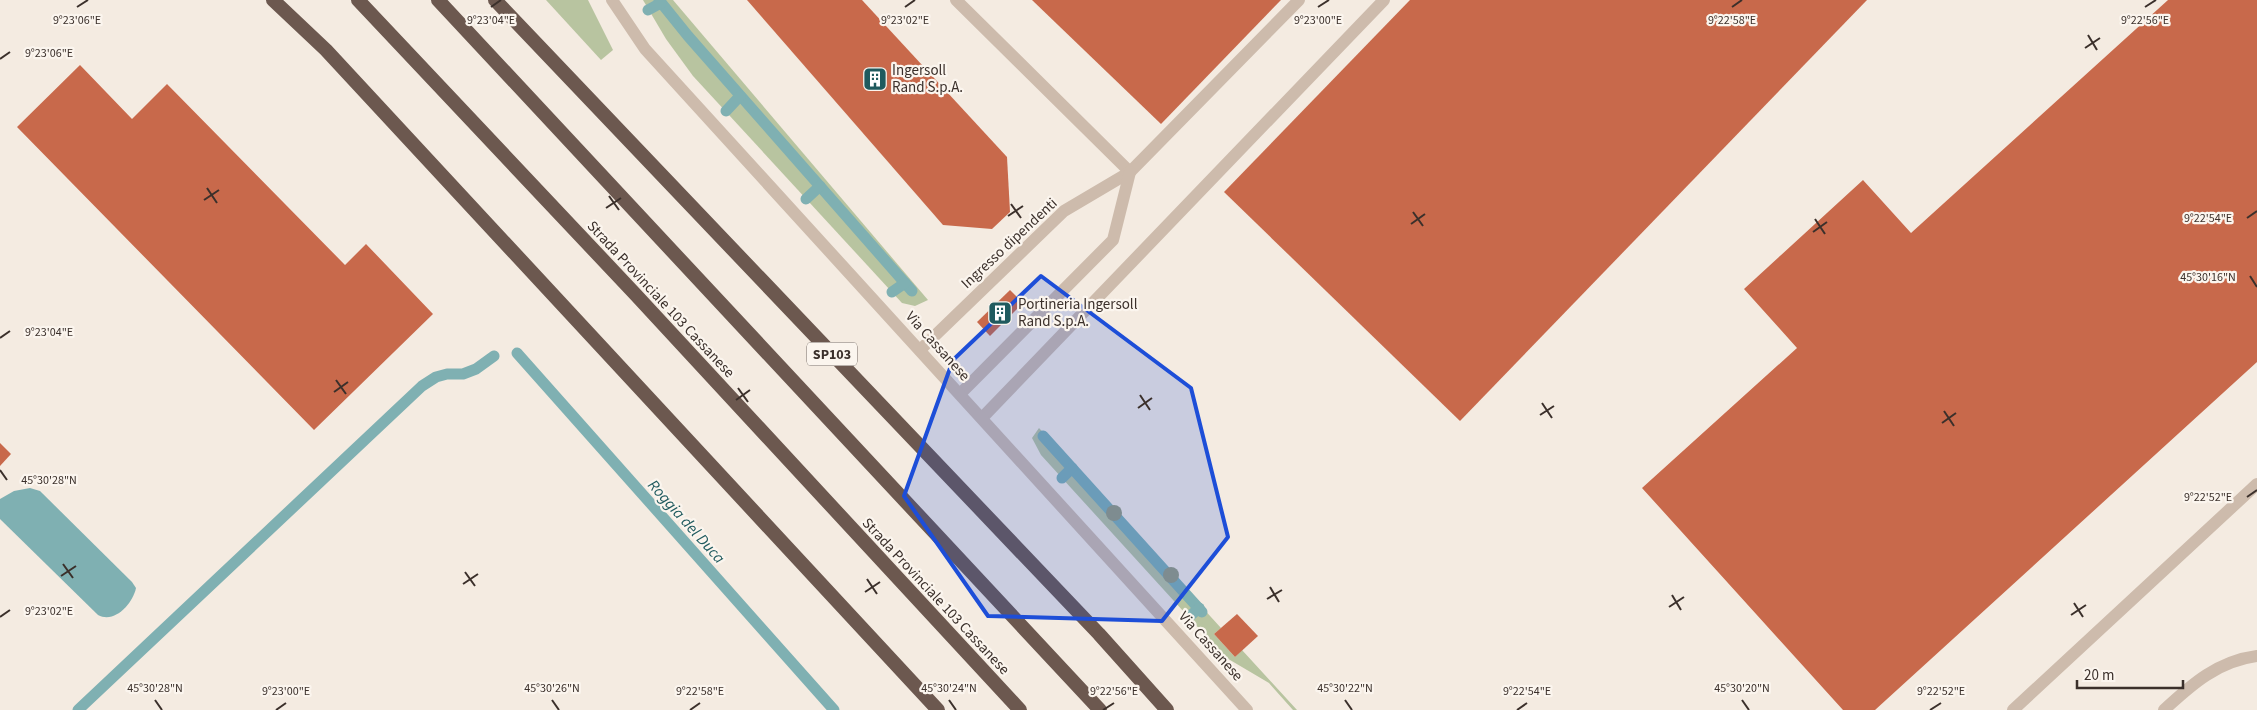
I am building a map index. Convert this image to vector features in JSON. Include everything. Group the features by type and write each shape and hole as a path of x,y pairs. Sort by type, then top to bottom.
{"highway":[{"path":"273,0 326,50 938,710"},
{"name":"Strada Provinciale 103 Cassanese","path":"358,0 629,288 1020,710"},
{"name":"SP103","path":"438,0 1100,710"},
{"name":"SP103","path":"495,0 1099,634 1167,710"}],"street":[{"name":"Via Cassanese","path":"612,0 645,48 1247,710"},
{"path":"956,0 1130,172 1113,240 960,394"},
{"name":"Ingresso dipendenti","path":"920,350 1064,211 1130,172 1299,0"},
{"path":"982,418 1384,0"},
{"path":"2012,710 2257,484"},
{"path":"2164,710 2196,681 2212,671 2231,662 2257,656"}],"highlighted area":[{"path":"1041,276 1191,388 1228,537 1162,621 988,616 904,496 953,360"}],"green space":[{"path":"546,0 588,0 613,50 601,60"},
{"path":"643,0 673,0 928,300 915,306 902,303 693,76 666,39"},
{"path":"1039,428 1221,628 1214,634 1235,657 1242,650 1297,710 1293,710 1269,683 1225,657 1041,455 1032,438"}],"water":[{"path":"30,488 40,491 132,582 136,588 134,594 127,606 117,614 111,617 98,615 0,519 0,499 14,491"}],"building":[{"name":"Ingersoll Rand S.p.A.","path":"747,0 862,0 1007,157 1010,212 992,229 943,225"},
{"path":"1032,0 1281,0 1161,124"},
{"path":"1410,0 1867,0 1460,421 1224,192"},
{"path":"2168,0 2257,0 2257,362 1875,710 1843,710 1642,488 1797,348 1744,289 1863,180 1911,233"},
{"path":"80,65 132,119 167,84 345,265 366,244 433,314 314,430 17,127"},
{"name":"Portineria Ingersoll Rand S.p.A.","path":"1010,290 1023,303 990,336 977,322"},
{"path":"0,443 11,454 0,466"},
{"path":"1237,614 1258,636 1235,657 1214,634"}],"waterway":[{"path":"659,0 688,36 912,291"},
{"path":"648,10 661,3"},
{"path":"726,111 740,96"},
{"path":"806,199 820,186"},
{"path":"892,292 905,283"},
{"name":"Roggia del Duca","path":"517,353 834,710"},
{"path":"78,710 422,386 436,377 447,374 463,374 476,369 494,356"},
{"path":"1043,436 1202,612"},
{"path":"1062,478 1072,468"},
{"path":"1189,617 1199,608"}],"place":[{"name":"Ingersoll Rand S.p.A.","path":"875,79"},
{"name":"Portineria Ingersoll Rand S.p.A.","path":"1000,313"}]}
